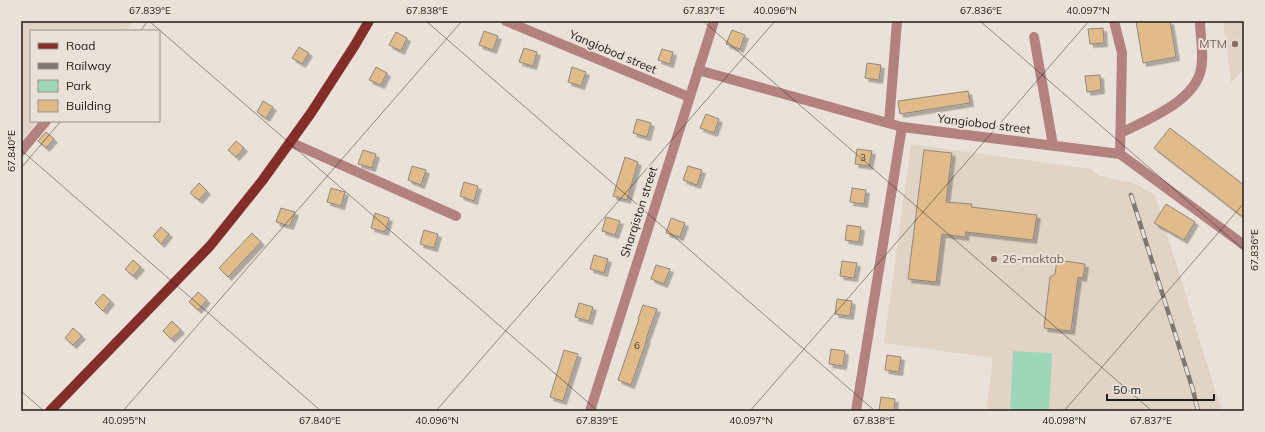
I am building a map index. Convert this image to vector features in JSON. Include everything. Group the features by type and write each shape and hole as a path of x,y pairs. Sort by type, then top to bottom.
{"main road":[{"path":"50,411 210,246 262,181 334,80 369,21"}],"street":[{"name":"Yangiobod street","path":"506,21 689,97"},
{"name":"Sharqiston street","path":"590,411 714,21"},
{"path":"889,123 897,21"},
{"path":"1114,21 1122,53 1120,154"},
{"path":"1121,133 1169,109 1190,89 1199,74 1202,62 1200,21"},
{"path":"1034,37 1053,146"},
{"name":"Yangiobod street","path":"698,70 902,127 1120,154 1244,244"},
{"path":"21,151 45,122"},
{"path":"856,411 902,127"},
{"path":"290,142 456,216"}],"shaded area":[{"path":"21,21 134,21 127,30 30,30 30,122 37,122 21,141"},
{"name":"MTM","path":"1223,21 1244,21 1244,68 1231,83"},
{"name":"26-maktab","path":"911,144 1091,169 1099,176 1134,183 1155,195 1217,396 1223,411 986,411 993,358 884,343"}],"green space":[{"path":"1013,351 1052,353 1049,411 1010,411"}],"building":[{"path":"1136,21 1170,21 1176,57 1143,63"},
{"path":"1103,28 1104,43 1090,44 1088,29"},
{"path":"732,30 745,35 740,49 726,44"},
{"path":"484,31 498,36 493,50 479,45"},
{"path":"396,32 407,38 401,51 389,45"},
{"path":"299,47 309,53 302,64 292,58"},
{"path":"524,48 537,52 533,66 519,62"},
{"path":"662,49 673,52 670,64 658,60"},
{"path":"867,63 881,65 879,80 865,78"},
{"path":"376,67 387,73 381,85 369,80"},
{"path":"572,67 586,72 581,86 568,82"},
{"path":"1100,75 1101,90 1087,92 1085,76"},
{"path":"968,91 970,103 900,114 898,101"},
{"path":"263,101 273,107 266,118 257,112"},
{"path":"706,114 719,119 714,133 700,128"},
{"path":"637,119 651,123 647,137 633,133"},
{"path":"1170,128 1244,185 1244,218 1154,148"},
{"path":"46,132 54,139 46,148 38,141"},
{"path":"236,141 244,148 236,157 228,150"},
{"path":"857,149 872,151 869,166 855,164"},
{"path":"363,150 376,154 372,168 358,164"},
{"path":"924,150 952,153 946,202 972,204 971,207 1037,215 1033,240 966,232 965,237 942,234 936,282 908,279"},
{"path":"625,157 638,162 627,200 613,196"},
{"path":"412,166 426,170 421,185 408,180"},
{"path":"688,166 702,170 697,185 683,180"},
{"path":"464,182 478,186 474,201 460,196"},
{"path":"199,183 207,191 199,200 190,193"},
{"path":"331,188 345,192 341,206 327,202"},
{"path":"852,188 866,190 864,204 850,202"},
{"path":"1166,204 1195,222 1184,240 1154,223"},
{"path":"281,208 295,212 290,226 276,222"},
{"path":"375,213 389,218 385,232 371,228"},
{"path":"606,217 620,221 615,235 602,231"},
{"path":"671,218 685,223 680,237 666,233"},
{"path":"847,225 861,227 859,242 845,240"},
{"path":"161,227 169,234 161,244 153,236"},
{"path":"424,230 438,234 434,248 420,244"},
{"path":"252,233 261,242 228,277 219,268"},
{"path":"594,255 608,259 604,273 590,269"},
{"path":"133,260 141,267 133,276 125,269"},
{"path":"1057,260 1085,264 1083,278 1078,277 1071,331 1044,328 1050,277 1055,274"},
{"path":"842,261 857,263 854,278 840,276"},
{"path":"656,265 670,269 664,284 651,279"},
{"path":"198,292 207,300 198,310 189,302"},
{"path":"103,294 111,301 103,311 95,303"},
{"path":"837,299 852,301 850,316 835,314"},
{"path":"579,303 593,307 589,321 575,317"},
{"path":"643,305 657,309 631,385 618,380"},
{"path":"172,321 181,330 171,339 163,331"},
{"path":"73,328 82,336 73,345 65,338"},
{"path":"831,349 845,351 843,366 829,364"},
{"path":"564,350 578,354 563,401 550,397"},
{"path":"887,355 901,357 899,372 885,370"},
{"path":"881,397 895,399 894,411 879,411"}],"railway":[{"path":"1131,195 1193,390 1198,411"}],"place":[{"name":"MTM","path":"1235,44"},
{"name":"26-maktab","path":"994,259"}]}
